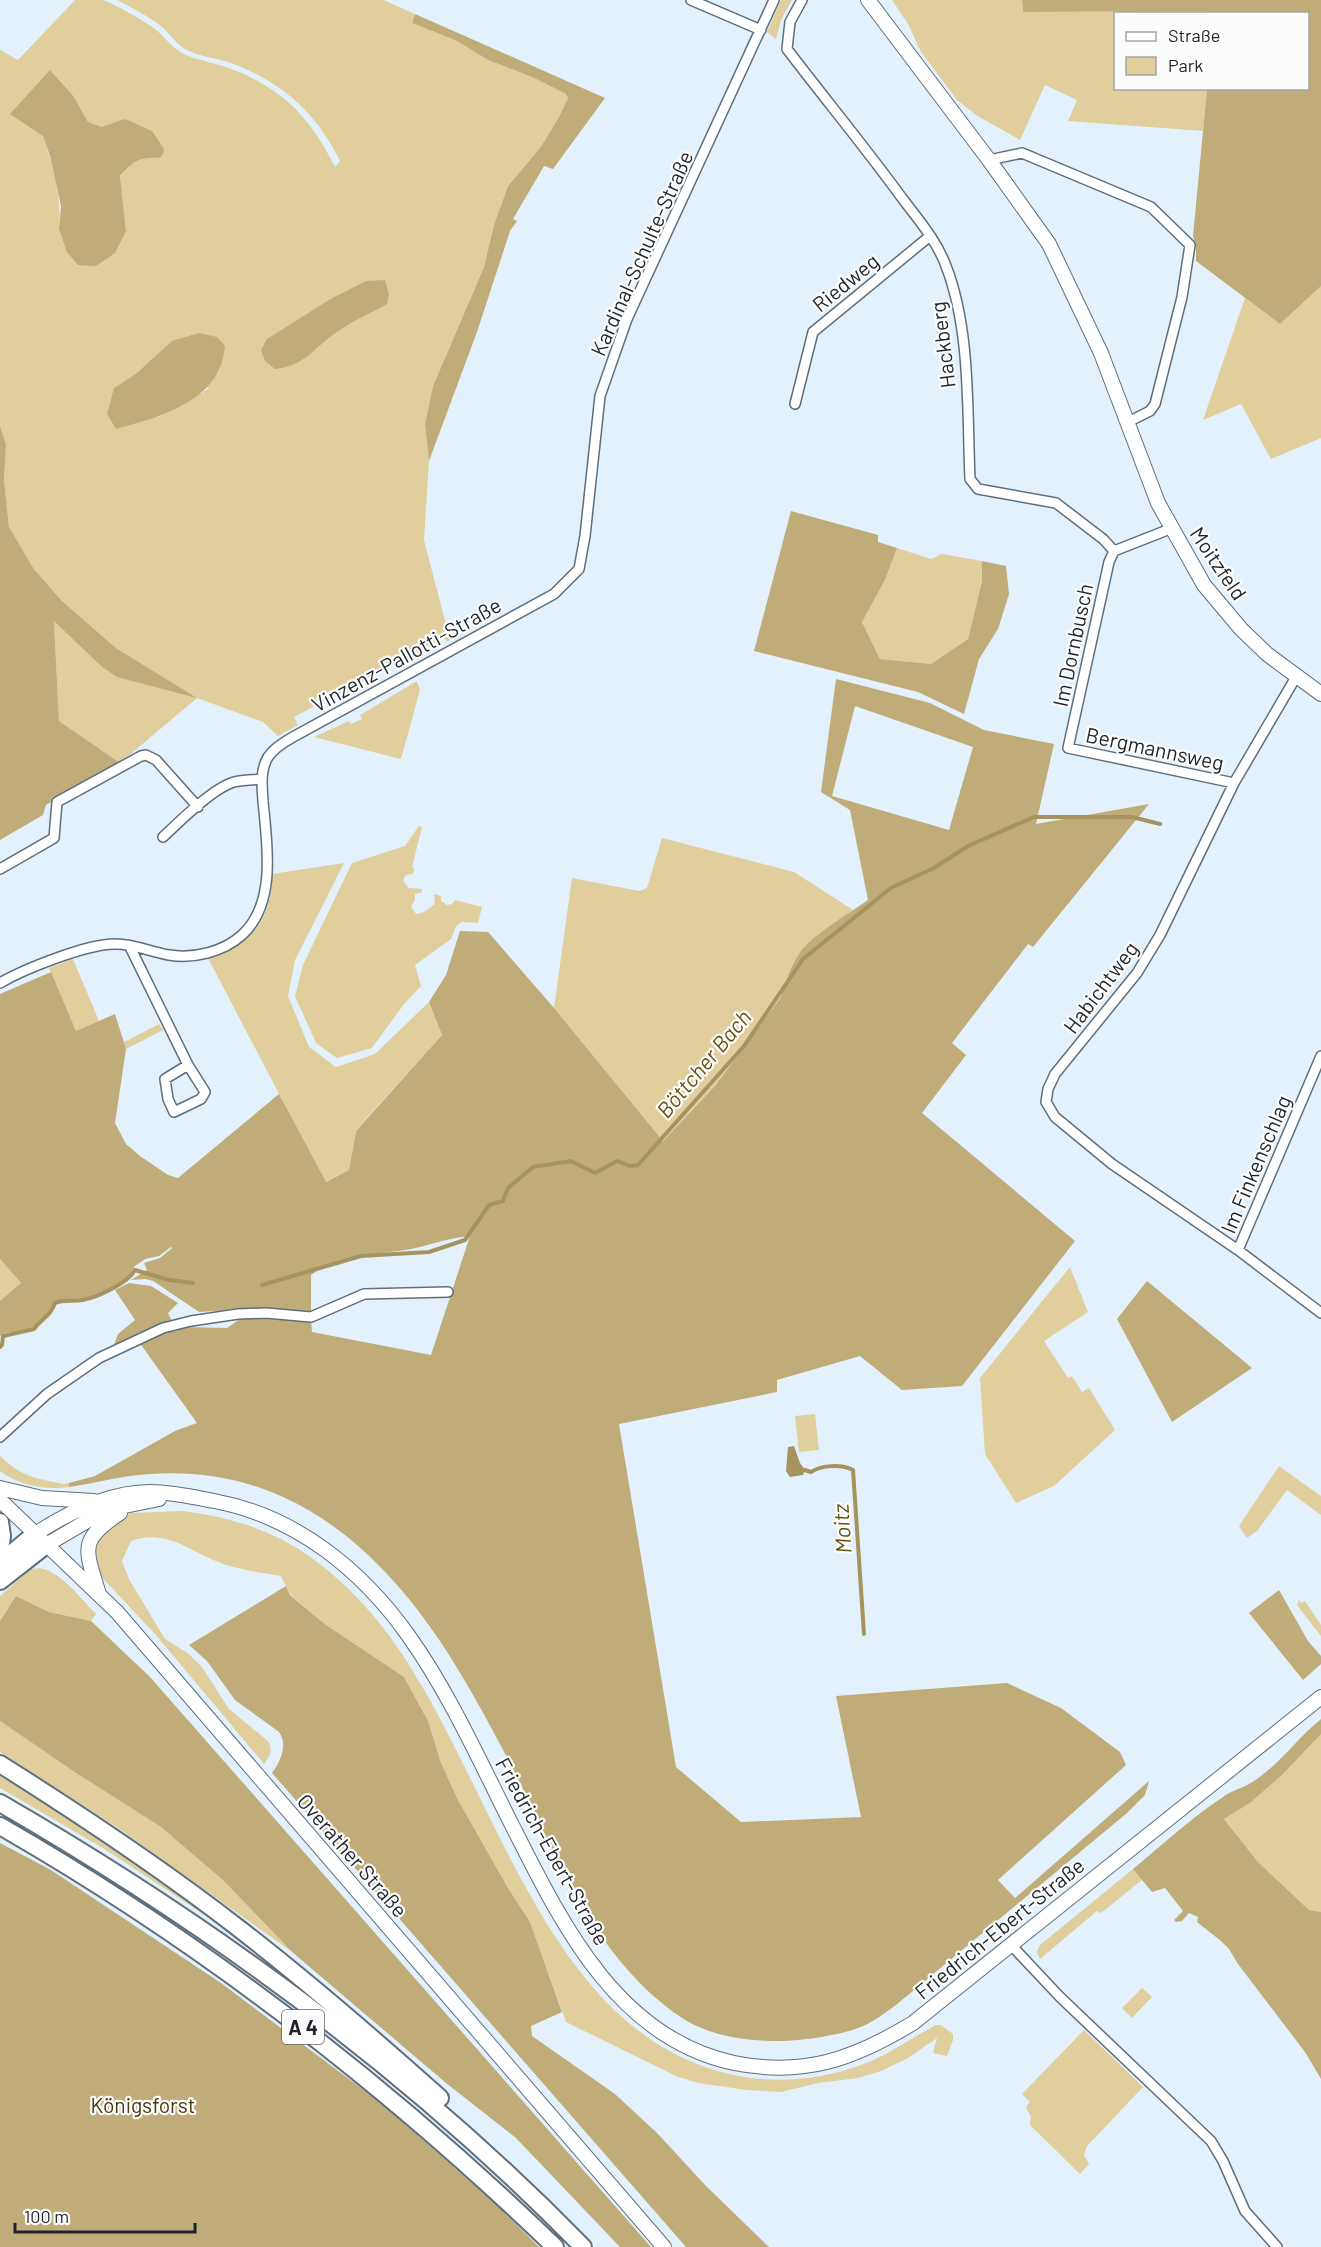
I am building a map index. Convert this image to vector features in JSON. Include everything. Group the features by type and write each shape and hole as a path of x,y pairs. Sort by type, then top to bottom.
{"highway":[{"path":"0,1522 2,1536 0,1549"},
{"path":"0,1563 41,1540"},
{"path":"0,1581 41,1540"},
{"path":"0,1764 131,1850 237,1927 294,1972 468,2123 502,2158 535,2198"},
{"name":"A 4","path":"0,1803 112,1870 194,1923 284,1987 357,2043 449,2119 535,2198 583,2247"},
{"name":"A 4","path":"0,1827 74,1870 176,1936 304,2028 434,2134 555,2247"}],"main road":[{"name":"Moitzfeld","path":"868,0 989,160 1049,244 1101,353 1158,503 1170,529 1204,585 1221,607 1268,654 1321,694"},
{"path":"0,1488 42,1498 99,1501"},
{"name":"Friedrich-Ebert-Straße","path":"99,1501 110,1497 151,1492 243,1508 293,1528 327,1551 374,1594 407,1635 446,1696 550,1899 596,1970 624,2002 660,2031 682,2045 724,2060 764,2067 790,2069 849,2057 889,2038 913,2023 1321,1697"},
{"path":"41,1540 115,1508 176,1496"},
{"name":"Overather Straße","path":"0,1500 98,1593 664,2247"},
{"path":"41,1540 58,1520 99,1501"},
{"path":"98,1593 87,1555 90,1539 103,1524 135,1504"}],"street":[{"path":"691,0 761,30"},
{"name":"Kardinal-Schulte-Straße","path":"579,569 585,536 600,396 627,319 774,0"},
{"name":"Hackberg","path":"802,0 790,22 787,49 889,180 930,236 946,265 959,307 970,479 978,489 1056,503 1114,551"},
{"path":"989,160 1022,153 1150,207 1190,245 1182,297 1155,404 1150,411 1126,423"},
{"name":"Riedweg","path":"795,404 813,332 930,236"},
{"path":"1114,551 1170,529"},
{"name":"Im Dornbusch","path":"1068,748 1109,562 1114,551"},
{"name":"Vinzenz-Pallotti-Straße","path":"0,983 96,945 117,944 170,955 203,954 233,941 251,925 262,905 266,890 266,832 262,779 268,757 283,743 554,594 579,569"},
{"name":"Habichtweg","path":"1238,1250 1112,1164 1056,1117 1046,1102 1048,1089 1055,1074 1137,973 1160,935 1234,783 1296,677"},
{"name":"Bergmannsweg","path":"1068,748 1234,783"},
{"path":"0,869 54,838 57,802 141,756 146,755 156,760 198,807"},
{"path":"163,837 215,792 233,782 262,779"},
{"path":"130,946 188,1065 205,1092 201,1099 174,1112 168,1099 165,1079 188,1065"},
{"name":"Im Finkenschlag","path":"1320,1061 1238,1250 1321,1313"},
{"path":"0,1437 47,1394 99,1358 163,1328 238,1314 266,1313 311,1317 364,1294 448,1292"},
{"path":"1011,1945 1060,1997 1206,2136 1222,2161 1245,2211 1277,2247"}],"green space":[{"path":"75,0 106,1 151,26 182,53 245,75 278,94 304,118 335,167 340,161 331,144 308,113 282,89 231,63 187,50 157,23 117,0 384,0 415,14 412,23 457,41 488,60 532,77 566,94 568,98 540,148 508,186 494,225 484,267 433,386 425,424 429,461 424,540 450,640 447,642 444,638 294,717 298,725 278,736 263,722 197,698 120,763 59,721 54,620 102,667 195,697 116,648 62,601 34,569 9,527 4,480 6,444 0,426 0,50 18,60","holes":["74,97 88,122 164,149 160,158 137,161 120,177 126,231 59,229 58,193 43,136","152,360 209,388 184,405 158,417 114,388"]},
{"path":"781,0 792,0 781,20 776,39 767,32"},
{"path":"892,0 1022,0 1023,12 1215,11 1114,12 1114,90 1207,90 1203,131 1068,121 1077,100 1045,85 1020,140 976,115 957,100 921,52 908,24"},
{"path":"1022,0 1321,0 1321,286 1280,324 1196,261 1193,236 1207,90 1309,90 1309,12 1023,12"},
{"path":"415,14 605,98 553,169 544,166 513,219 517,221 510,231 477,332 429,461 425,424 433,386 484,267 494,225 508,186 540,148 568,98 566,94 532,77 488,60 457,41 412,23"},
{"path":"50,70 74,97 88,122 102,127 125,119 152,131 164,149 160,158 137,161 120,176 126,231 115,253 96,266 78,265 67,252 59,229 61,206 43,136 10,114"},
{"path":"385,280 389,294 387,304 340,330 293,365 275,369 265,361 261,350 267,339 329,300 366,281"},
{"path":"1321,286 1321,438 1271,459 1241,404 1203,420 1245,298 1280,324"},
{"path":"199,333 217,337 225,346 221,365 212,381 186,404 169,412 116,429 107,414 114,388 137,373 172,341"},
{"path":"0,426 6,444 4,480 9,527 34,569 62,601 116,648 197,698 117,677 102,667 54,621 59,721 120,763 46,805 43,815 0,840"},
{"path":"791,511 878,535 878,542 897,548 885,580 862,622 880,659 931,664 968,639 982,581 982,561 1006,566 1009,594 998,629 979,659 964,714 918,692 754,651"},
{"path":"897,548 931,559 942,554 982,561 982,581 968,639 931,664 880,659 862,622 885,580"},
{"path":"836,679 930,703 984,730 1054,744 1036,824 1149,804 1033,947 1028,944 952,1043 966,1055 922,1113 1075,1241 962,1386 902,1390 860,1356 777,1380 777,1392 619,1424 676,1767 741,1822 861,1817 836,1696 1007,1683 1061,1708 1120,1752 1126,1765 998,1880 1015,1898 1149,1781 1145,1795 1127,1813 896,2005 867,2024 843,2033 804,2039 770,2041 743,2039 725,2036 692,2024 649,1992 629,1971 594,1926 566,1877 495,1735 468,1687 424,1619 384,1570 337,1529 311,1511 265,1489 246,1483 189,1474 169,1473 122,1477 69,1487 69,1483 95,1476 175,1431 197,1423 139,1342 160,1332 185,1327 227,1328 240,1319 272,1317 311,1320 312,1332 431,1355 470,1236 406,1250 357,1256 322,1268 311,1275 311,1314 266,1308 199,1312 153,1281 131,1280 147,1270 144,1263 160,1258 171,1247 159,1256 145,1259 135,1266 125,1283 108,1292 84,1301 56,1301 34,1328 0,1336 0,1301 21,1283 0,1259 0,994 51,972 76,1031 115,1014 126,1049 115,1123 126,1144 168,1175 178,1178 279,1094 326,1182 349,1170 356,1131 442,1035 429,1002 446,975 460,931 488,932 554,1008 663,1141 715,1086 781,997 790,970 804,947 821,932 868,900 850,810 821,792","holes":["855,706 973,747 949,830 832,796"]},
{"path":"417,681 420,690 401,759 314,737 349,721 351,724 362,719 360,715"},
{"path":"419,826 422,827 412,867 414,868 413,874 406,875 403,880 408,888 422,889 422,892 415,894 411,907 416,914 421,913 435,903 434,894 441,896 441,901 447,905 452,904 455,900 482,907 478,923 462,922 456,926 451,939 415,965 421,986 404,1004 372,1048 337,1058 316,1043 295,996 303,965 352,863 405,846"},
{"path":"662,838 794,872 853,910 807,946 792,967 781,997 715,1086 663,1141 554,1008 572,878 639,891 647,888"},
{"path":"344,863 295,960 288,996 309,1047 336,1067 375,1054 429,1002 442,1035 356,1130 349,1170 325,1182 208,958 237,946 256,928 268,904 272,874"},
{"path":"73,959 99,1021 76,1031 49,968"},
{"path":"159,1024 163,1030 126,1049 124,1042"},
{"path":"0,1259 21,1283 0,1301"},
{"path":"1070,1267 1088,1312 1044,1341 1068,1378 1072,1376 1082,1392 1089,1388 1115,1430 1054,1486 1016,1503 985,1454 980,1378"},
{"path":"1147,1281 1252,1368 1172,1422 1117,1319"},
{"path":"129,1283 151,1286 178,1303 168,1313 172,1321 112,1350 118,1334 135,1320 115,1290"},
{"path":"815,1414 819,1450 799,1452 795,1416"},
{"path":"0,1456 22,1473 44,1480 69,1483 69,1487 42,1487 16,1480 0,1471"},
{"path":"1279,1466 1321,1496 1321,1515 1287,1490 1257,1531 1247,1538 1239,1526"},
{"path":"183,1511 236,1522 282,1540 304,1552 324,1567 364,1605 407,1661 444,1726 514,1866 553,1933 597,1992 650,2039 714,2070 750,2078 786,2080 840,2072 888,2053 936,2025 941,2025 953,2034 947,2056 933,2053 937,2038 908,2058 881,2071 858,2078 818,2083 781,2092 747,2090 698,2083 676,2076 566,2022 530,1922 458,1800 441,1763 428,1721 404,1677 326,1625 290,1594 281,1576 224,1564 166,1539 155,1537 131,1541 122,1561 129,1579 165,1639 189,1654 202,1667 229,1709 268,1741 270,1753 264,1764 155,1634 93,1568 95,1540 116,1520 131,1513"},
{"path":"40,1568 56,1575 77,1594 96,1614 91,1621 49,1612 16,1596 0,1621 0,1596 31,1569"},
{"path":"286,1586 290,1595 326,1625 404,1677 428,1721 441,1763 458,1800 530,1922 562,2012 531,2026 532,2036 615,2094 658,2134 706,2186 769,2247 686,2247 272,1773 283,1748 279,1732 235,1700 207,1661 189,1645"},
{"path":"1279,1590 1308,1641 1321,1656 1321,1664 1303,1680 1249,1613"},
{"path":"16,1596 49,1612 91,1621 150,1677 651,2247 620,2247 516,2138 446,2083 292,1952 224,1881 161,1827 0,1721 0,1621"},
{"path":"1299,1600 1301,1603 1305,1601 1321,1625 1321,1636 1297,1605"},
{"path":"1321,1719 1321,1734 1281,1776 1250,1803 1224,1819 1258,1862 1309,1910 1321,1912 1321,2079 1305,2052 1229,1949 1197,1922 1198,1917 1189,1913 1182,1921 1176,1922 1174,1920 1183,1911 1165,1888 1152,1892 1133,1869 1209,1807 1266,1772"},
{"path":"0,1721 161,1827 224,1881 292,1952 118,1828 0,1752"},
{"path":"1321,1734 1321,1912 1309,1910 1258,1862 1224,1819 1250,1803 1281,1776"},
{"path":"0,1768 81,1819 238,1937 106,1850 0,1788"},
{"name":"Königsforst","path":"0,1843 51,1870 221,1983 381,2103 495,2203 539,2247 0,2247"},
{"path":"1133,1869 1142,1880 1101,1913 1097,1911 1040,1959 1037,1952 1040,1945"},
{"path":"1142,1988 1152,1997 1132,2018 1122,2008"},
{"path":"1084,2030 1143,2087 1087,2146 1084,2155 1089,2164 1080,2174 1030,2125 1031,2117 1026,2107 1030,2102 1022,2094"}],"shaded area":[{"path":"794,1446 805,1470 803,1475 790,1477 786,1471 788,1447"}],"waterway":[{"name":"Böttcher Bach","path":"262,1285 361,1256 429,1252 465,1240 489,1205 503,1201 508,1188 533,1167 571,1161 595,1173 617,1161 630,1166 638,1165 744,1046 803,959 891,888 934,868 968,846 1034,817 1132,817 1160,824"},
{"name":"Böttcher Bach","path":"0,1347 3,1336 34,1329 55,1303 96,1296 126,1280 135,1270 169,1280 193,1283"},
{"name":"Moitz","path":"805,1470 811,1472 832,1466 853,1470 864,1634"}]}
